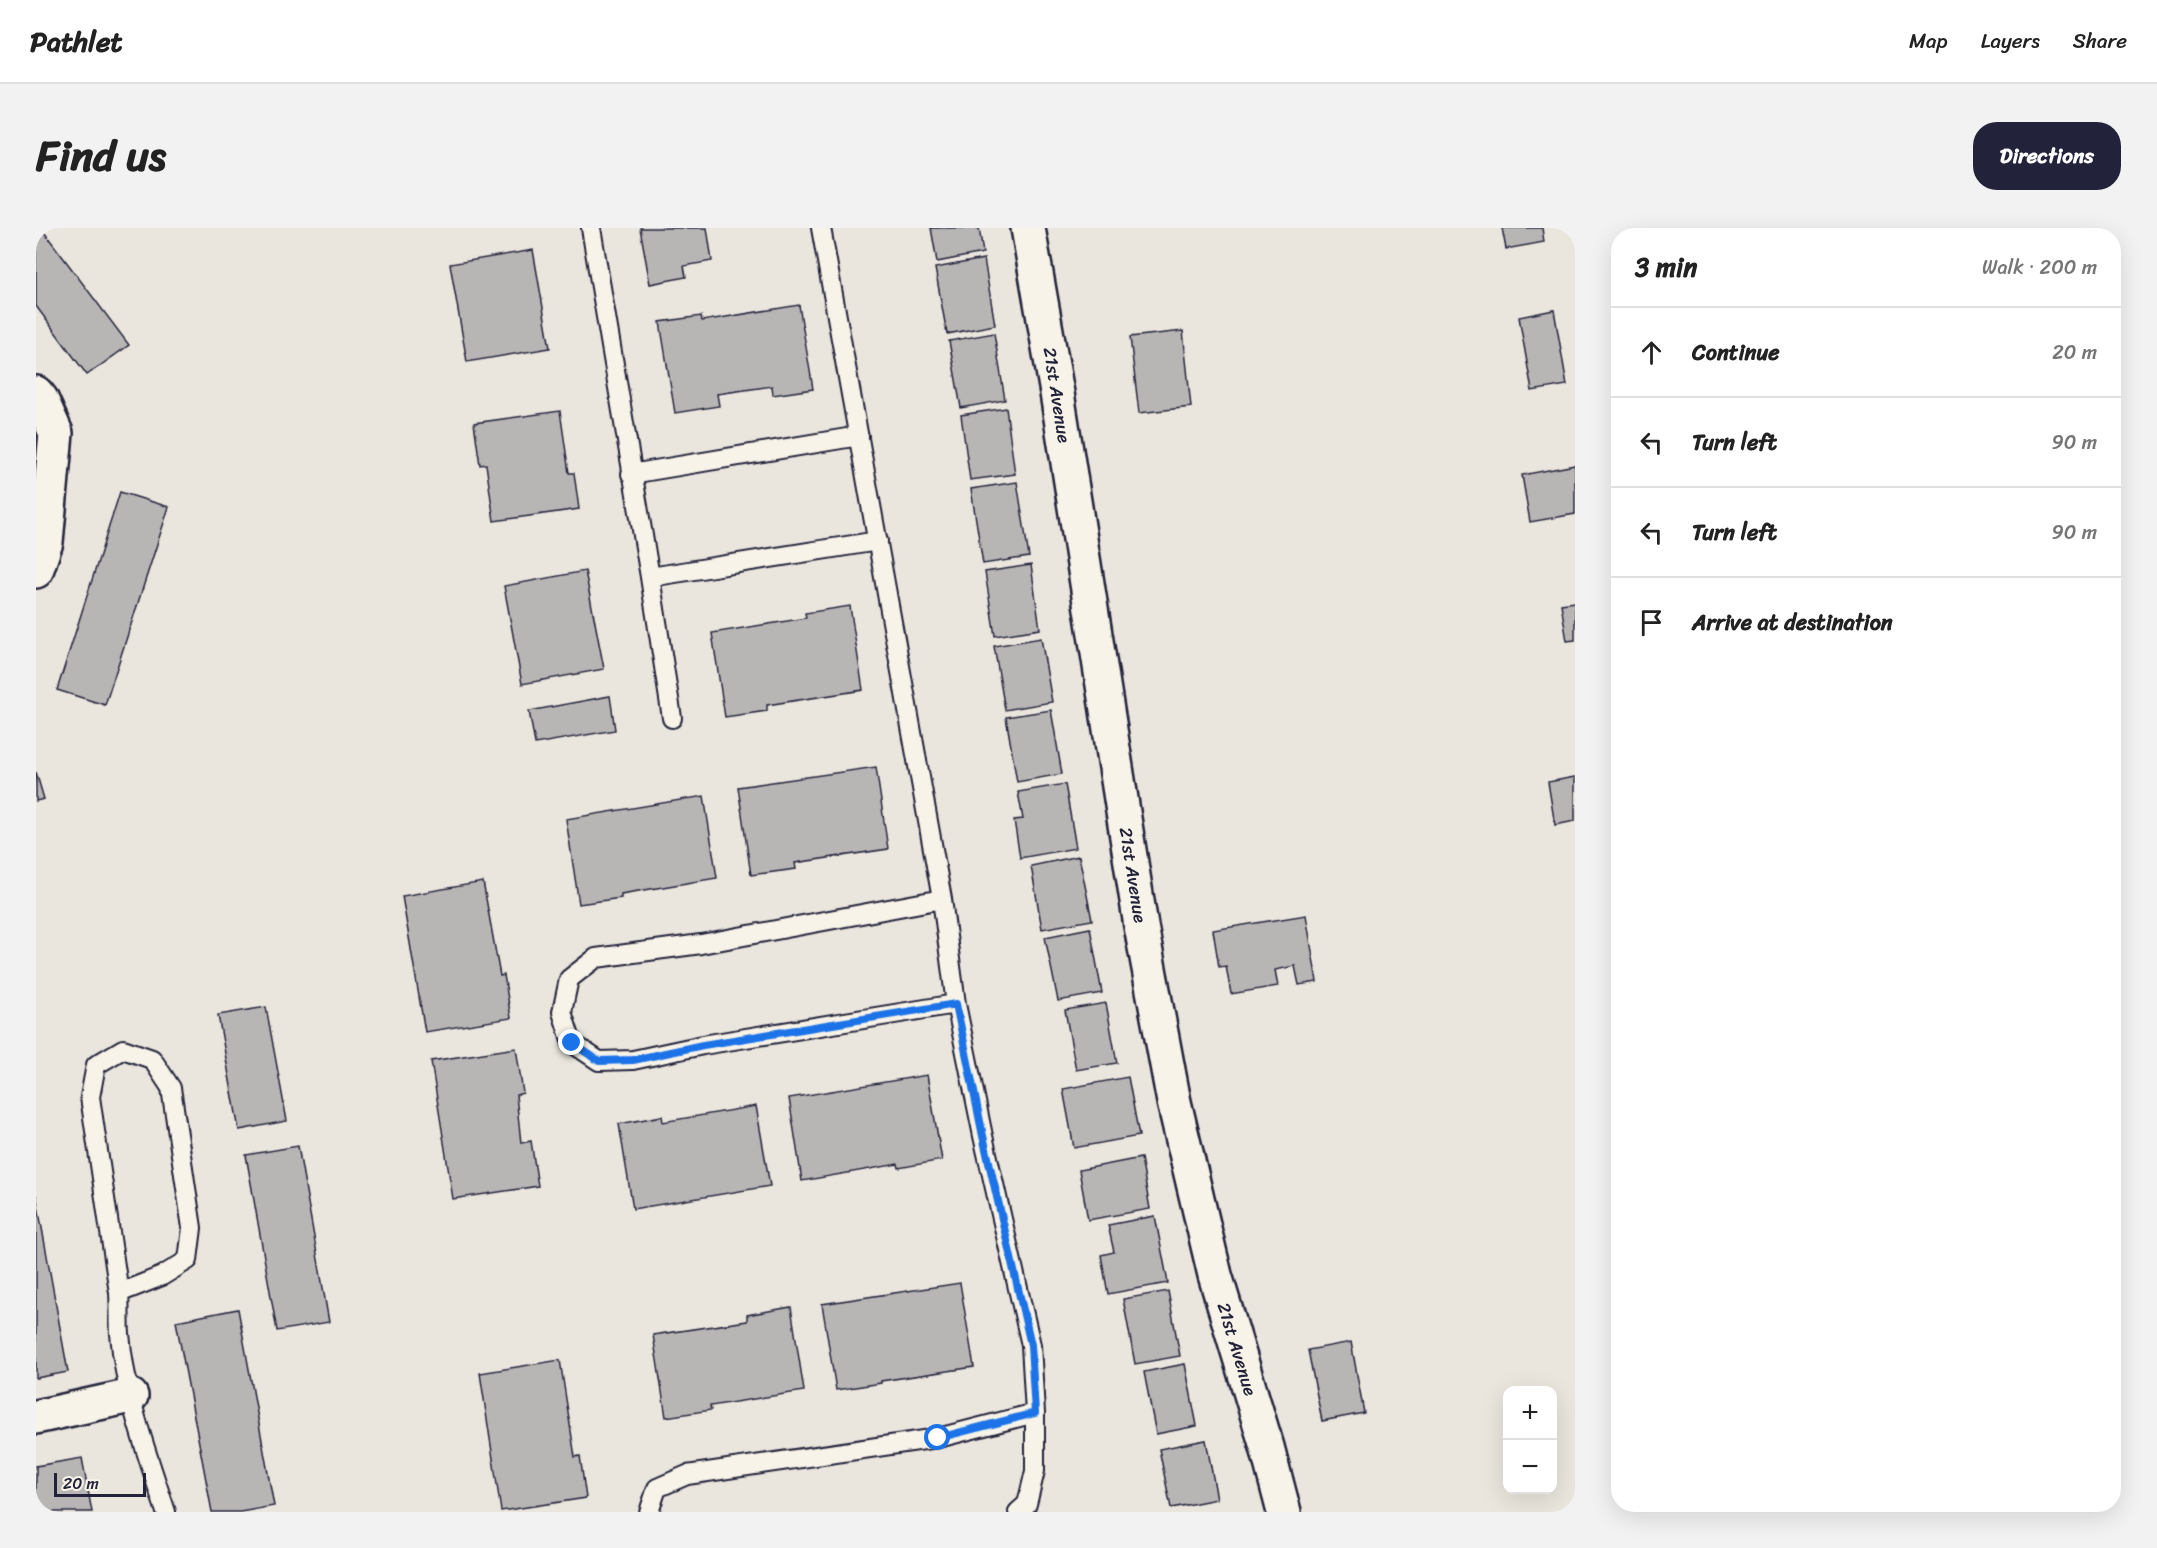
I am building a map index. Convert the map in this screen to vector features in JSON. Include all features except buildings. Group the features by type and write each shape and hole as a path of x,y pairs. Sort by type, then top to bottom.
{"street":[{"name":"21st Avenue","path":"1028,228 1057,393 1141,926 1174,1102 1215,1275 1267,1447 1284,1512"},
{"path":"36,393 56,433 46,543 36,571"},
{"path":"36,1417 131,1396"}],"lane":[{"path":"591,228 672,718"},
{"path":"821,228 942,899 956,1004 983,1136 1031,1345 1035,1413 1035,1471 1027,1504 1018,1512"},
{"path":"631,474 859,436"},
{"path":"650,577 878,540"},
{"path":"942,899 701,944 596,958 569,979 562,1012 572,1043 599,1061 633,1060 703,1045 956,1004"},
{"path":"119,1293 162,1276 188,1260 192,1228 171,1088 152,1059 123,1049 96,1065 90,1097 119,1293 120,1335 131,1396 166,1512"},
{"path":"649,1512 657,1488 687,1475 938,1438 1035,1413"}],"route":[{"path":"572,1043 599,1061 633,1060 703,1045 956,1004 983,1136 1031,1345 1035,1413 938,1438"}]}
